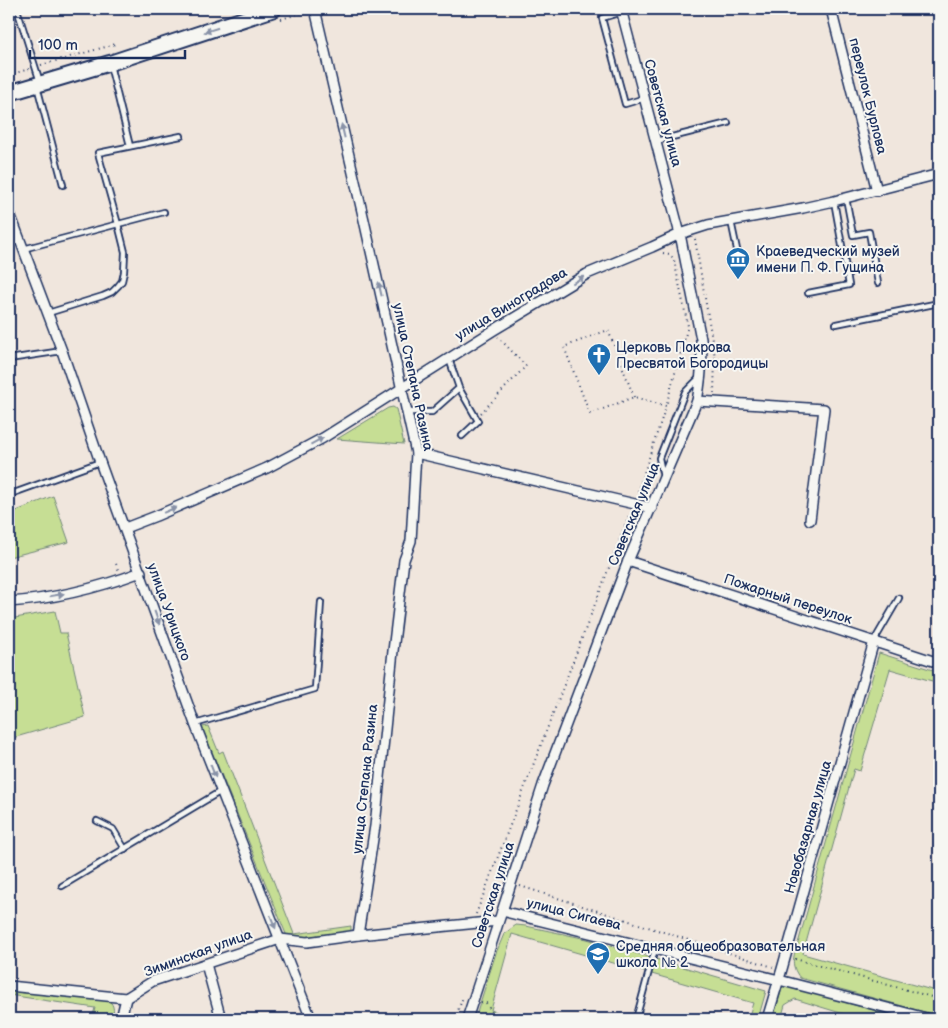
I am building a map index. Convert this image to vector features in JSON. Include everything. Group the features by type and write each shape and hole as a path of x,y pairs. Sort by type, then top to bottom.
{"main road":[{"path":"9,93 110,63 274,9"}],"street":[{"name":"улица Степана Разина","path":"315,9 416,453 411,541 404,560 374,826 358,935"},
{"name":"переулок Бурлова","path":"831,9 877,191"},
{"name":"Советская улица","path":"466,1019 543,785 628,561 697,400 702,375 701,339 680,234 622,10"},
{"name":"улица Виноградова","path":"125,528 267,468 323,438 587,274 680,234 708,225 803,208 939,174"},
{"name":"улица Урицкого","path":"9,211 62,351 195,724 311,1019"},
{"path":"697,400 824,409 810,520"},
{"path":"416,453 652,508"},
{"name":"Пожарный переулок","path":"628,561 939,664"},
{"path":"9,602 26,601 92,588 141,572"},
{"name":"Новобазарная улица","path":"767,1019 874,641"},
{"name":"улица Сигаева","path":"502,911 930,1019"},
{"path":"280,939 307,942 498,921"},
{"name":"Зиминская улица","path":"126,998 153,981 280,939"},
{"path":"206,964 221,1019"},
{"path":"9,986 126,998 121,1019"}],"lane":[{"path":"16,9 36,67 63,185"},
{"path":"622,10 602,18 625,104 645,98"},
{"path":"110,63 130,146"},
{"path":"656,141 728,123"},
{"path":"48,313 112,292 122,280 125,252 98,153 181,136"},
{"path":"846,198 853,235 869,232 878,283"},
{"path":"808,292 850,285 834,201"},
{"path":"9,244 22,245 164,212"},
{"path":"731,221 740,264"},
{"path":"836,324 939,303"},
{"path":"9,358 62,351"},
{"path":"448,359 459,388 478,421 462,436"},
{"path":"664,479 659,458 685,392 702,375"},
{"path":"407,412 432,412 459,388"},
{"path":"9,483 11,494 100,462"},
{"path":"874,641 899,598"},
{"path":"195,724 315,689 321,602"},
{"path":"62,886 221,791"},
{"path":"97,821 113,829 125,849"},
{"path":"636,1019 655,949"}],"path":[{"path":"9,75 116,44"},
{"path":"694,229 715,357 714,401"},
{"path":"472,923 634,503 666,406 688,326 674,260"},
{"path":"634,397 608,330 564,348 590,414 634,397 666,406"},
{"path":"479,416 526,366 498,336"},
{"path":"511,883 782,970"},
{"path":"786,957 939,999"},
{"path":"486,1003 496,1019"}],"green space":[{"path":"393,407 396,409 404,444 337,439 388,408"},
{"path":"53,496 69,542 9,557 9,514"},
{"path":"55,611 60,633 66,633 85,717 9,739 9,619"},
{"path":"879,653 939,672 939,683 890,669 860,771 854,769 803,954 939,992 939,1016 800,978 794,968 794,955"},
{"path":"208,726 219,753 223,751 294,934 351,926 351,931 288,939 202,727"},
{"path":"516,925 587,939 766,991 758,1019 748,1019 753,1003 512,934 491,1010 515,1019 475,1019 504,934"},
{"path":"783,985 905,1019 860,1019 795,999 785,1005 781,1019 773,1019"},
{"path":"9,991 104,999 112,1005 114,1010 113,1017 112,1019 92,1019 95,1008 9,995"}],"place":[{"name":"Краеведческий музей имени П. Ф. Гущина","path":"738,280"},
{"name":"Церковь Покрова Пресвятой Богородицы","path":"599,376"},
{"name":"Средняя общеобразовательная школа № 2","path":"598,975"}]}
